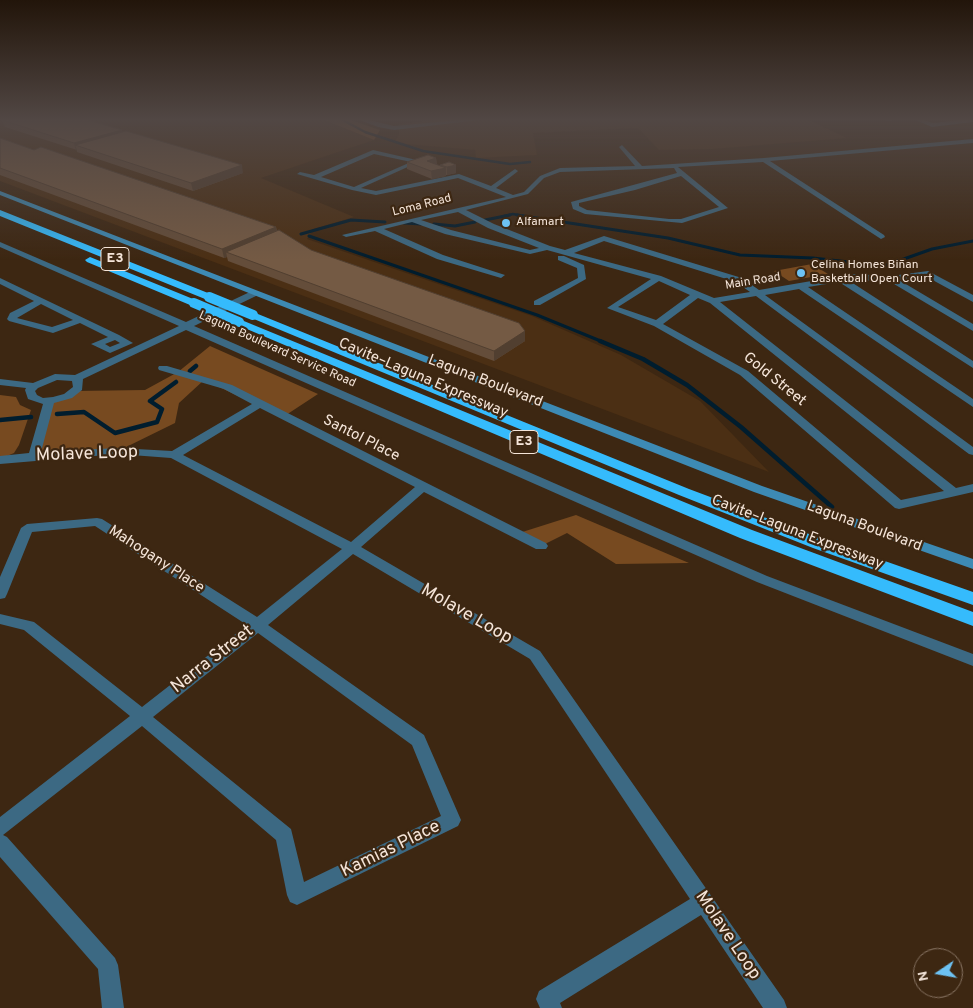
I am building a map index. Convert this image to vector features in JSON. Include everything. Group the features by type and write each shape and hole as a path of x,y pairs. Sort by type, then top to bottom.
{"highway":[{"name":"Cavite–Laguna Expressway","path":"0,213 684,492 837,551 973,599"},
{"name":"Cavite–Laguna Expressway","path":"0,222 746,534 973,619"}],"main road":[{"name":"Laguna Boulevard","path":"0,193 758,489 973,564"}],"street":[{"path":"315,177 340,166"},
{"path":"354,189 406,166"},
{"name":"Loma Road","path":"346,235 513,197 526,193 542,177 552,172 671,166"},
{"path":"672,166 682,174 724,208 682,221 669,221 585,212 576,207 575,202 633,189 682,174"},
{"path":"773,166 881,237"},
{"path":"492,188 515,171"},
{"path":"300,174 376,193 454,176 463,176 513,197"},
{"path":"460,209 491,226 581,267 582,279 537,303"},
{"path":"413,220 448,232 530,252 545,249"},
{"path":"378,228 440,257 501,275"},
{"path":"562,252 604,238 739,280 973,452"},
{"name":"Laguna Boulevard Service Road","path":"0,244 542,484 762,579 973,660"},
{"name":"Main Road","path":"545,249 658,278 713,301 852,276 891,279 928,274 973,299"},
{"name":"Gold Street","path":"658,278 611,308 657,324 684,337 744,373 899,505 955,493"},
{"path":"840,279 973,365"},
{"path":"891,279 973,328"},
{"path":"0,281 116,337"},
{"path":"801,286 973,404"},
{"path":"0,295 16,289"},
{"path":"76,378 80,384 75,391 64,398 49,401 32,397 30,390 34,386 55,377 76,378 255,293"},
{"path":"657,324 697,294"},
{"path":"41,301 13,315 12,319 53,330 80,320"},
{"path":"713,301 955,493 973,488"},
{"name":"Santol Place","path":"164,368 228,387 541,546"},
{"path":"0,382 34,386"},
{"path":"34,456 49,401"},
{"path":"174,454 259,404"},
{"name":"Molave Loop","path":"0,460 118,450 174,454 352,548 535,655 776,1008"},
{"name":"Narra Street","path":"0,828 258,625 352,548 422,487"},
{"name":"Mahogany Place","path":"0,594 27,528 97,522 258,625"},
{"path":"0,619 28,626 141,716"},
{"name":"Kamias Place","path":"141,716 284,835 297,895 452,820 418,740 258,625"},
{"path":"0,843 108,965 113,1008"},
{"path":"552,1008 547,1000 703,902"}],"shaded area":[{"path":"0,166 297,166 261,178 354,217 313,229 307,239 532,316 621,355 700,401 769,472 0,181"},
{"name":"Celina Homes Biñan Basketball Open Court","path":"812,264 828,274 789,281 774,271"},
{"path":"210,346 318,394 283,417 204,380 179,403 175,423 118,451 34,456 49,401 75,391 145,390 178,372"},
{"path":"0,395 16,397 20,405 31,410 19,445 14,453 0,459"},
{"path":"576,515 689,563 616,564 567,533 541,546 516,534"}],"building":[{"path":"0,166 97,166 276,227 222,249 0,168"},
{"path":"139,166 239,166 191,183"},
{"path":"418,166 441,166 446,168 431,171"},
{"path":"279,230 311,250 519,323 525,331 494,351 226,252"}],"waterway":[{"path":"504,216 513,214 524,216"},
{"path":"485,220 510,215"},
{"path":"517,215 668,238 740,255 813,258 884,266 932,249 973,241"},
{"path":"301,234 351,220 385,222"},
{"path":"434,224 455,226 475,222"},
{"path":"404,223 421,224"},
{"path":"309,236 537,315 603,342"},
{"path":"600,341 643,359 687,385 741,427 832,507"},
{"path":"190,371 196,366"},
{"path":"57,414 84,412 115,433 157,422 162,409 150,401 176,382"},
{"path":"0,420 31,417"}],"place":[{"name":"Alfamart","path":"506,223"},
{"name":"Celina Homes Biñan Basketball Open Court","path":"801,273"}]}
